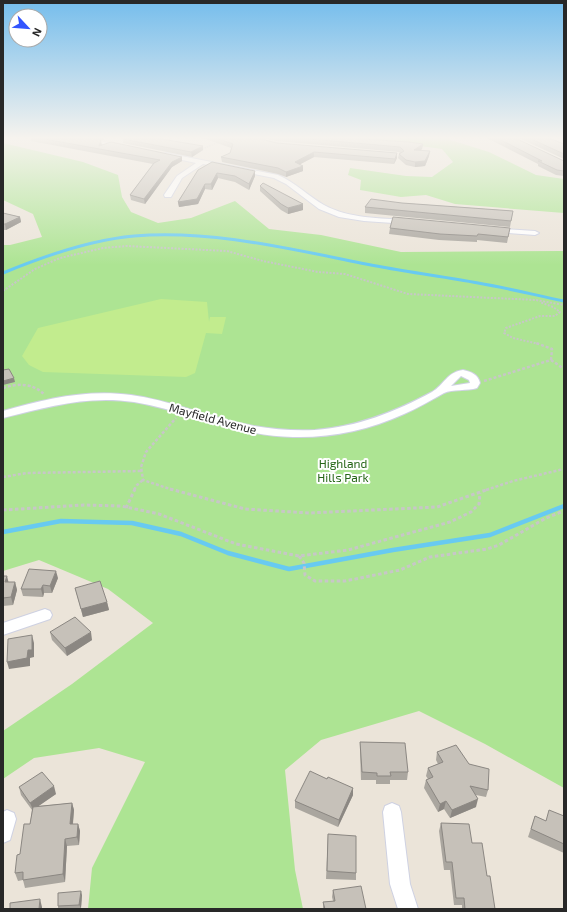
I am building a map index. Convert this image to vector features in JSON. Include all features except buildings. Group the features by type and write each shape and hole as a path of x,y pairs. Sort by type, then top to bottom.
{"street":[{"path":"168,195 177,181"},
{"path":"285,181 294,185 317,204 340,214 413,222"},
{"path":"484,229 535,233"},
{"name":"Mayfield Avenue","path":"3,414 49,403 85,397 120,397 182,410 227,424 255,430 285,433 315,433 354,428 385,419 405,411 441,390 468,387 475,384"},
{"path":"3,629 45,615"},
{"path":"392,812 400,884 408,909"}],"path":[{"path":"3,291 35,269 60,258 103,248 127,246 227,251 318,272 345,274 408,294 536,300 564,305"},
{"path":"536,300 553,307 560,312 555,316 540,316 506,328 504,333 513,338 531,341 552,349 551,360"},
{"path":"551,360 564,369"},
{"path":"475,384 551,360"},
{"path":"3,388 17,385 32,385 40,390 49,403"},
{"path":"143,480 141,467 146,452 182,410"},
{"path":"143,480 175,491 245,509 309,512 437,507 513,481 564,468"},
{"path":"3,477 27,473 142,471"},
{"path":"126,508 137,485 143,480"},
{"path":"3,510 84,505 126,508 159,514 236,544 299,556 348,550 450,522 471,512 479,504 480,493"},
{"path":"299,556 304,563 305,576 314,581 345,581 371,577 400,570 430,558 487,549 546,518 564,511"}],"green space":[{"name":"Highland Hills Park","path":"3,181 119,181 122,197 131,212 158,223 191,218 235,201 269,229 321,235 401,252 564,251 564,788 485,744 419,711 321,740 285,770 295,870 303,909 88,909 92,868 145,762 99,748 34,758 3,779 3,731 72,684 153,623 108,589 39,560 3,571 3,245 10,245 42,237 33,214 3,200"},
{"path":"361,181 564,181 564,213 455,204 426,195 401,197 360,190"},
{"path":"161,299 207,302 209,322 210,317 226,317 222,334 206,333 195,373 186,377 43,372 29,365 22,356 38,328"}],"waterway":[{"path":"3,273 51,255 100,241 134,236 196,236 259,243 382,267 489,285 564,301"},
{"path":"3,532 61,521 132,523 181,534 228,553 289,569 393,550 490,535 564,506"}]}
